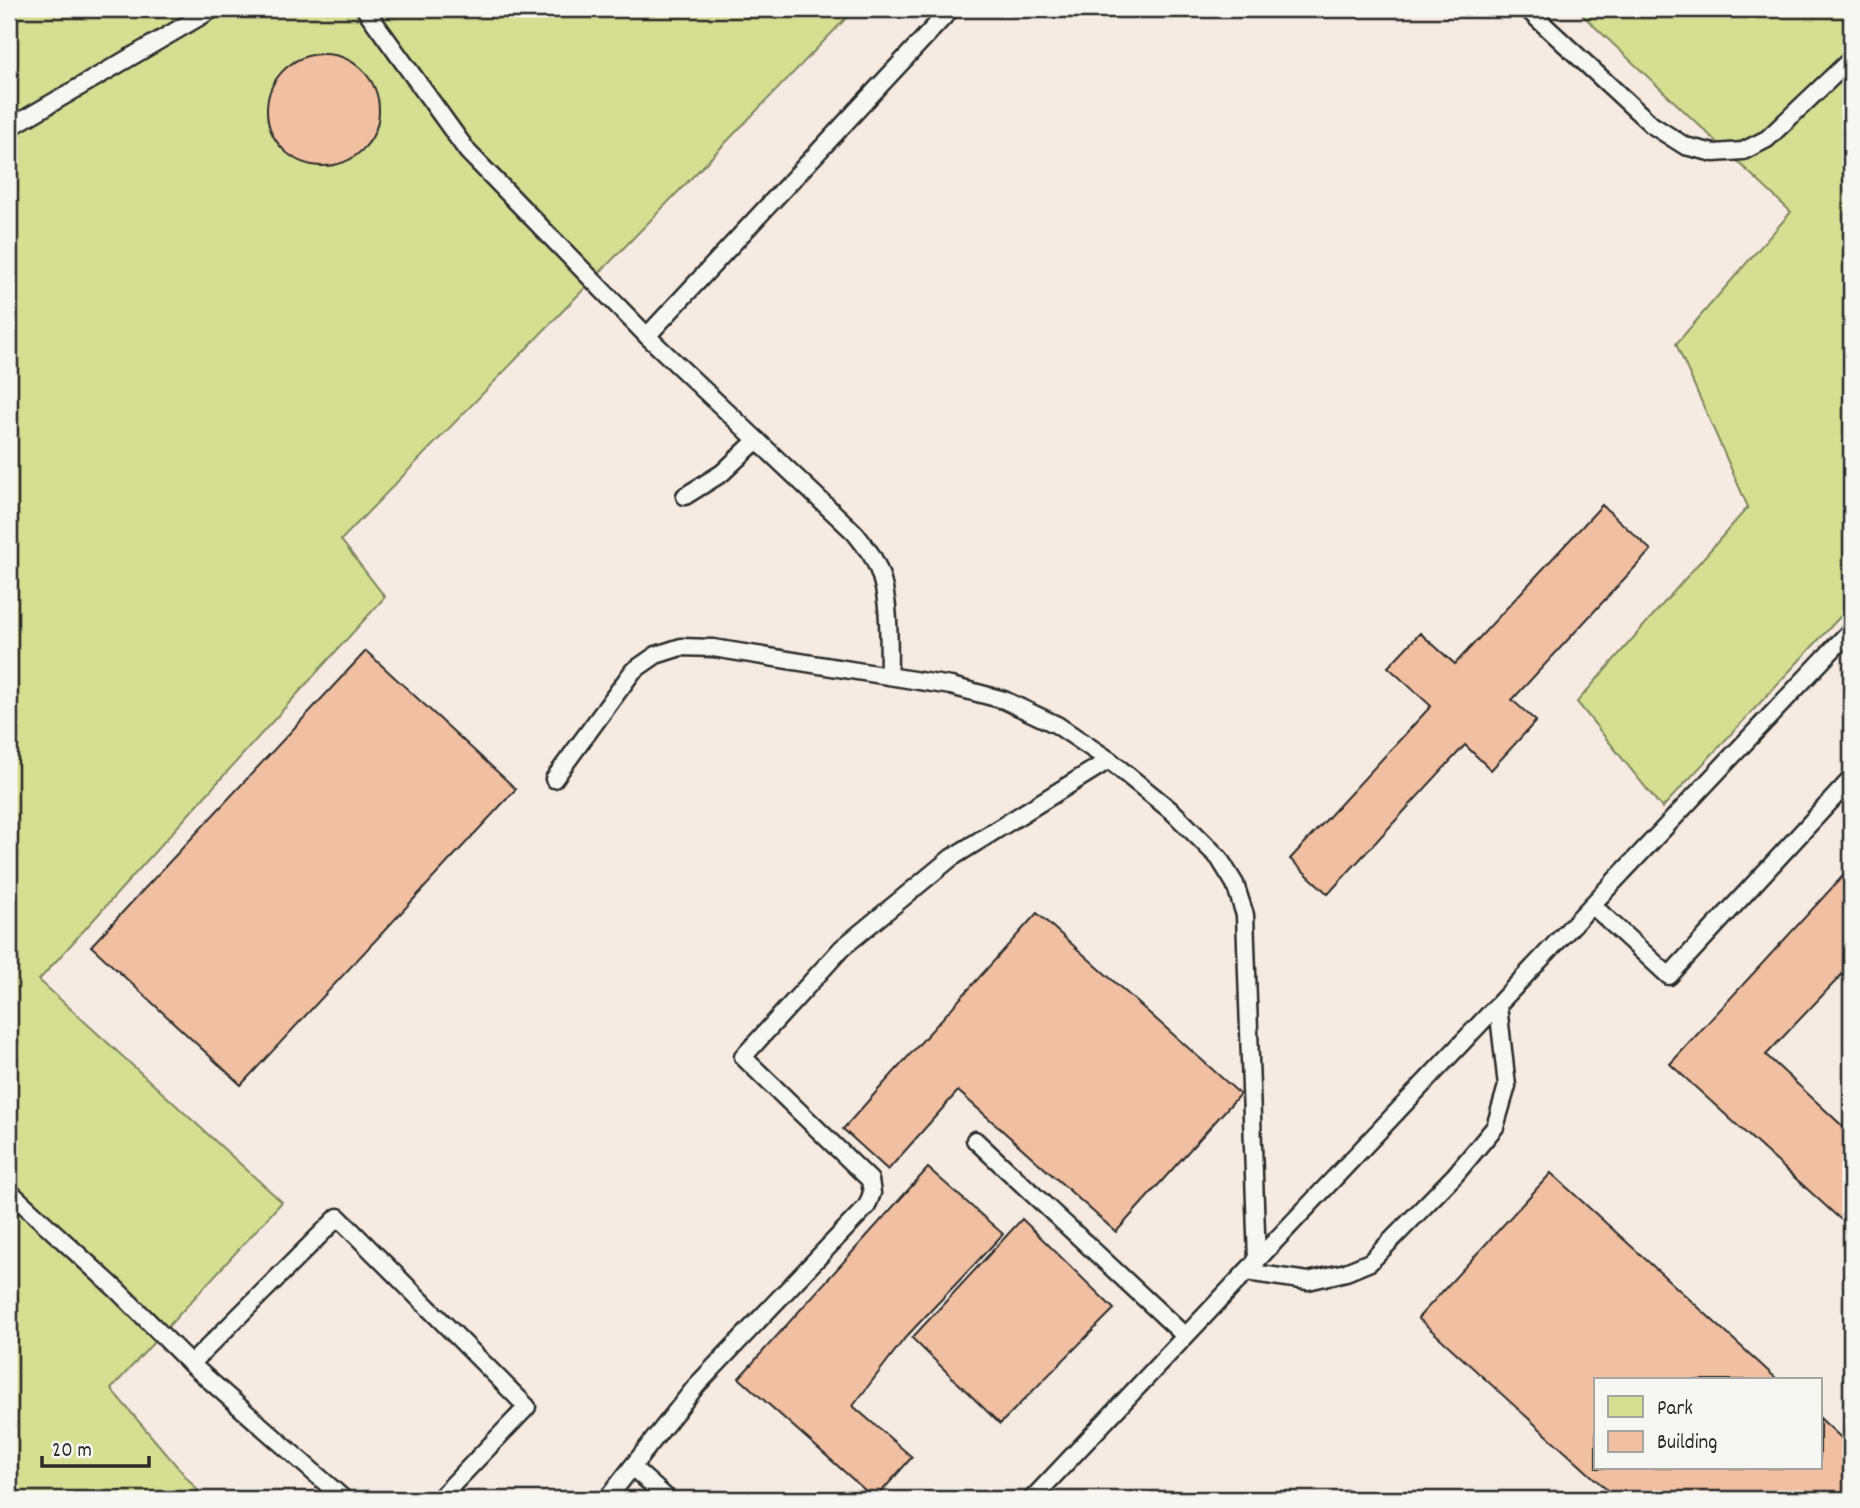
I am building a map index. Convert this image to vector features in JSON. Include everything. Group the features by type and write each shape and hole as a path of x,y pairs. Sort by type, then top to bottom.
{"lane":[{"path":"9,128 213,9"},
{"path":"365,9 468,152 647,336 855,533 873,558 884,588 888,620 889,675"},
{"path":"647,336 951,9"},
{"path":"1527,9 1652,125 1685,146 1714,153 1743,151 1767,139 1851,59"},
{"path":"685,496 722,472 757,440"},
{"path":"1032,1499 1851,630"},
{"path":"554,779 633,671 656,655 681,647 713,648 951,686 1004,700 1057,724 1109,760 1174,813 1219,858 1235,884 1245,915 1251,1267"},
{"path":"607,1499 697,1385 867,1206 872,1193 870,1180 743,1057 842,947 941,866 1109,760"},
{"path":"1592,905 1669,976 1851,779"},
{"path":"1251,1267 1308,1281 1346,1272 1370,1262 1455,1175 1495,1127 1507,1086 1497,1006"},
{"path":"975,1140 1185,1336"},
{"path":"9,1191 117,1290 191,1364 344,1499"},
{"path":"191,1364 338,1217 527,1407 439,1499"},
{"path":"632,1467 668,1499"}],"green space":[{"path":"9,9 855,9 341,540 385,597 39,980 282,1202 111,1389 205,1499 9,1499"},
{"path":"1576,9 1851,9 1851,605 1662,808 1577,702 1748,507 1676,344 1791,212"}],"building":[{"path":"323,54 344,58 362,71 375,89 379,110 375,131 362,149 344,162 323,166 302,162 284,149 271,131 267,110 271,89 284,71 302,58"},
{"path":"1602,505 1651,550 1512,700 1536,721 1491,770 1465,745 1328,894 1290,859 1431,706 1388,667 1420,633 1455,664"},
{"path":"366,651 516,789 241,1085 91,946"},
{"path":"1851,867 1851,965 1766,1055 1851,1134 1851,1229 1670,1064"},
{"path":"1037,913 1240,1094 1116,1232 958,1091 888,1170 843,1129"},
{"path":"928,1168 1003,1234 905,1338 853,1406 912,1457 875,1499 739,1378"},
{"path":"1551,1173 1776,1378 1594,1378 1594,1470 1822,1470 1822,1420 1851,1447 1851,1499 1617,1499 1418,1318"},
{"path":"1022,1219 1114,1309 1000,1424 912,1338"},
{"path":"1347,1490 1357,1499 1338,1499"}]}
